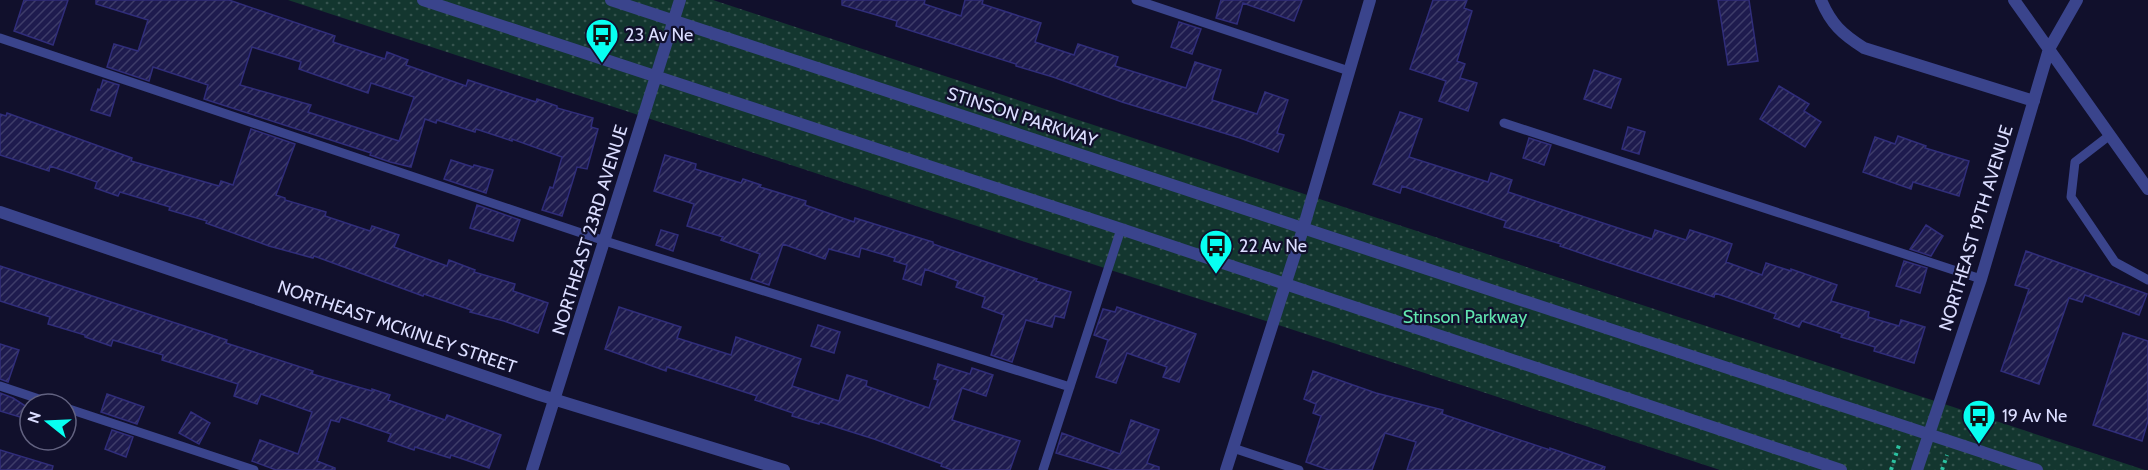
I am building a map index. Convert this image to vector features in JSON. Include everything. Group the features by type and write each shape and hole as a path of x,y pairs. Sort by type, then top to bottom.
{"street":[{"path":"423,0 1121,229 1841,470"},
{"name":"STINSON PARKWAY","path":"610,0 2037,470"},
{"name":"NORTHEAST 23RD AVENUE","path":"532,470 680,0"},
{"path":"1226,470 1303,229 1370,0"},
{"path":"1821,0 1827,15 1843,35 1864,48 2034,101"},
{"path":"2014,0 2148,189"},
{"name":"NORTHEAST 19TH AVENUE","path":"1917,470 1981,279 2049,49 2077,0"},
{"name":"NORTHEAST MCKINLEY STREET","path":"0,212 556,399 784,470"}],"lane":[{"path":"1136,0 1348,71"},
{"path":"0,38 605,241 1070,387"},
{"path":"1503,123 1981,279"},
{"path":"2110,135 2075,162 2071,197 2115,262 2148,280"},
{"path":"1043,470 1121,229"},
{"path":"0,386 18,392"},
{"path":"78,412 254,470"},
{"path":"1233,448 1299,470"}],"path":[{"path":"1891,470 1902,436"},
{"path":"1942,470 1948,451"}],"green space":[{"name":"Stinson Parkway","path":"288,0 713,0 2145,470 1720,470"}],"building":[{"path":"24,0 68,0 53,45 14,31"},
{"path":"96,0 229,0 335,36 333,42 385,59 387,52 408,60 406,65 466,86 468,80 536,102 537,99 557,106 557,108 593,118 591,127 598,129 587,169 577,167 562,216 542,210 550,187 553,188 562,157 512,139 512,141 476,129 475,132 437,120 436,123 425,119 411,167 390,162 370,155 371,153 204,99 208,85 153,67 149,81 107,67 114,44 138,51 148,20 96,4","holes":["252,47 301,62 299,69 368,93 371,83 414,97 399,141 308,112 311,105 240,85"]},
{"path":"842,0 925,0 924,4 961,16 965,0 983,0 982,4 1041,23 1035,42 1074,55 1078,44 1118,57 1115,66 1186,88 1195,62 1221,70 1212,100 1257,114 1265,92 1288,100 1277,133 1284,135 1278,152 896,26 897,21 842,5"},
{"path":"1221,0 1302,0 1294,21 1243,3 1237,24 1216,18"},
{"path":"1433,0 1467,0 1464,8 1472,11 1457,61 1465,64 1460,78 1477,83 1468,111 1439,101 1446,81 1410,69"},
{"path":"1718,0 1749,0 1758,61 1728,65"},
{"path":"1179,22 1201,29 1192,54 1171,47"},
{"path":"1594,70 1621,79 1611,108 1584,99"},
{"path":"103,80 119,85 110,116 91,110"},
{"path":"1779,86 1809,104 1804,111 1821,122 1805,147 1760,119"},
{"path":"1400,112 1422,119 1409,157 1488,182 1491,173 1512,180 1508,192 1652,239 1655,230 1686,240 1690,230 1715,238 1732,244 1726,262 1762,275 1766,263 1791,271 1791,269 1837,285 1831,301 1869,312 1868,317 1899,326 1901,320 1925,327 1914,363 1874,351 1875,347 1841,337 1842,334 1802,321 1799,327 1774,318 1776,314 1715,293 1714,297 1560,246 1561,244 1504,227 1506,221 1402,186 1400,193 1373,184"},
{"path":"7,113 132,158 131,161 219,186 221,181 233,185 251,129 295,144 276,195 285,200 326,212 325,216 370,231 372,226 399,235 394,247 447,266 449,260 475,270 474,272 515,284 513,291 548,303 538,333 470,312 471,310 424,294 423,296 314,256 313,258 269,246 206,223 207,221 169,210 170,207 120,192 118,196 95,188 97,182 50,166 49,171 0,155 0,114 6,116"},
{"path":"1628,127 1645,132 1639,154 1622,149"},
{"path":"1898,136 1926,146 1925,148 1969,161 1959,196 1913,182 1911,189 1863,172 1875,137 1895,144"},
{"path":"1529,138 1551,145 1544,165 1523,158"},
{"path":"665,155 696,164 695,169 741,183 743,179 761,185 760,187 806,201 805,205 854,222 855,218 933,242 933,244 1071,292 1064,318 1055,316 1052,327 1026,320 1012,362 991,355 1004,315 982,307 985,297 956,287 958,281 925,269 921,285 903,279 907,265 894,261 895,258 861,248 859,257 829,249 825,259 783,244 769,285 751,279 760,254 721,240 723,237 687,226 694,204 654,191"},
{"path":"451,160 493,170 486,193 444,179"},
{"path":"477,205 520,220 513,241 470,228"},
{"path":"1926,225 1943,236 1931,256 1910,249"},
{"path":"661,230 678,235 673,251 656,245"},
{"path":"2026,251 2147,294 2139,315 2085,295 2082,302 2069,298 2039,384 2001,371 2029,289 2015,285"},
{"path":"1904,261 1927,268 1920,293 1896,286"},
{"path":"0,266 227,340 226,343 313,371 312,374 390,395 388,400 445,420 447,415 501,435 489,468 451,455 450,458 415,447 414,450 388,441 391,434 341,417 339,422 331,420 317,461 335,470 276,470 252,461 260,440 298,454 312,412 261,394 257,404 234,396 238,384 162,360 163,355 113,340 111,346 85,337 85,335 48,324 50,317 0,301"},
{"path":"619,307 681,327 677,338 731,355 736,337 801,359 792,386 839,401 847,375 867,381 866,386 929,408 938,380 934,379 938,364 970,374 972,368 993,375 986,396 962,388 952,420 1020,441 1010,470 952,470 941,466 942,464 874,439 792,416 793,413 755,400 757,396 667,367 666,371 605,349"},
{"path":"1117,307 1196,334 1179,382 1163,377 1167,367 1127,353 1116,383 1096,377 1108,340 1094,335 1103,309 1115,312"},
{"path":"818,325 840,332 834,353 811,346"},
{"path":"2123,333 2148,341 2148,421 2142,441 2093,425"},
{"path":"0,344 19,350 8,382 0,379"},
{"path":"1313,371 1376,393 1443,410 1442,414 1605,467 1604,470 1407,470 1416,442 1385,433 1372,470 1329,470 1306,462 1321,416 1313,413 1316,404 1304,399"},
{"path":"0,393 18,401 18,416 0,411"},
{"path":"107,394 144,407 137,424 101,412"},
{"path":"191,412 210,423 199,444 179,433"},
{"path":"1131,420 1159,430 1147,463 1159,467 1159,470 1113,470 1056,453 1062,433 1120,454"},
{"path":"112,430 133,437 126,457 105,449"},
{"path":"0,450 53,466 52,470 0,470"}],"place":[{"name":"23 Av Ne","path":"602,64"},
{"name":"22 Av Ne","path":"1216,275"},
{"name":"19 Av Ne","path":"1979,445"}]}
